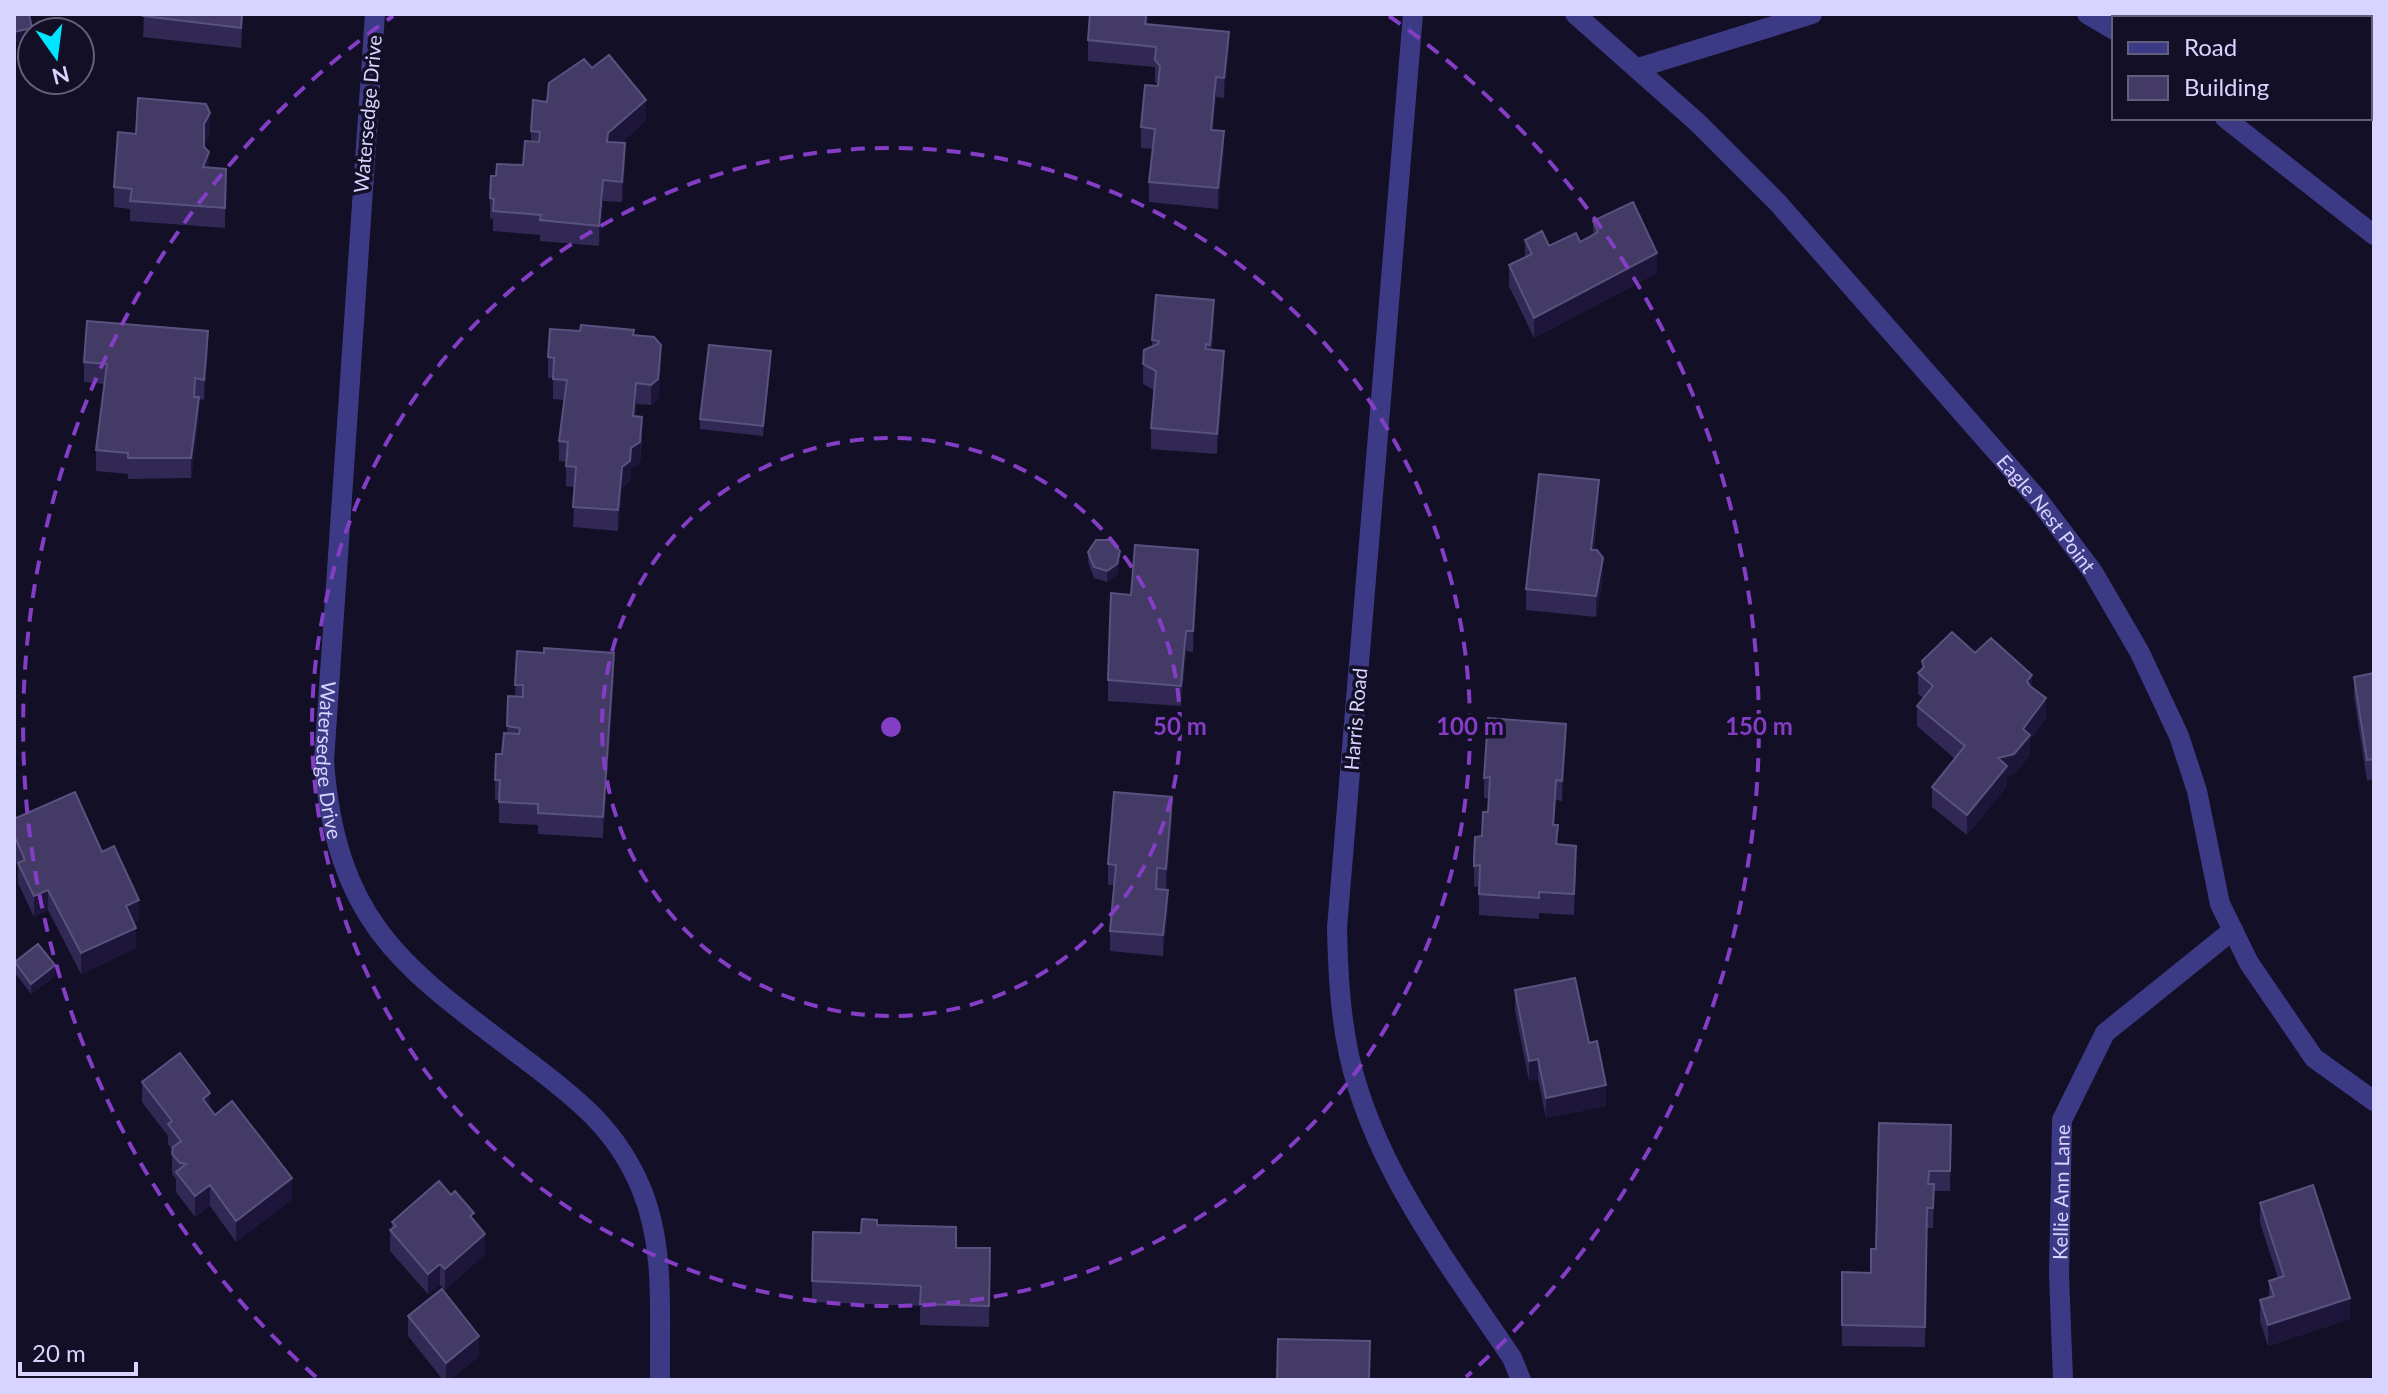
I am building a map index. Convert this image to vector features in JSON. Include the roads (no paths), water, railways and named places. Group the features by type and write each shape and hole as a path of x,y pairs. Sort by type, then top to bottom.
{"street":[{"name":"Watersedge Drive","path":"375,14 324,761 328,812 341,861 362,908 391,951 446,999 590,1108 619,1146 641,1188 655,1235 660,1380"},
{"name":"Harris Road","path":"1413,14 1337,928 1339,993 1349,1057 1373,1131 1418,1217 1512,1358 1521,1380"},
{"name":"Eagle Nest Point","path":"1575,14 1638,68 1778,203 2037,498 2093,572 2140,653 2179,736 2197,791 2220,904 2263,988 2314,1058 2374,1101"},
{"path":"1638,68 1812,14"},
{"path":"2087,14 2112,29"},
{"path":"2228,120 2374,235"},
{"name":"Kellie Ann Lane","path":"2063,1380 2059,1275 2062,1120 2105,1033 2233,930"}]}
